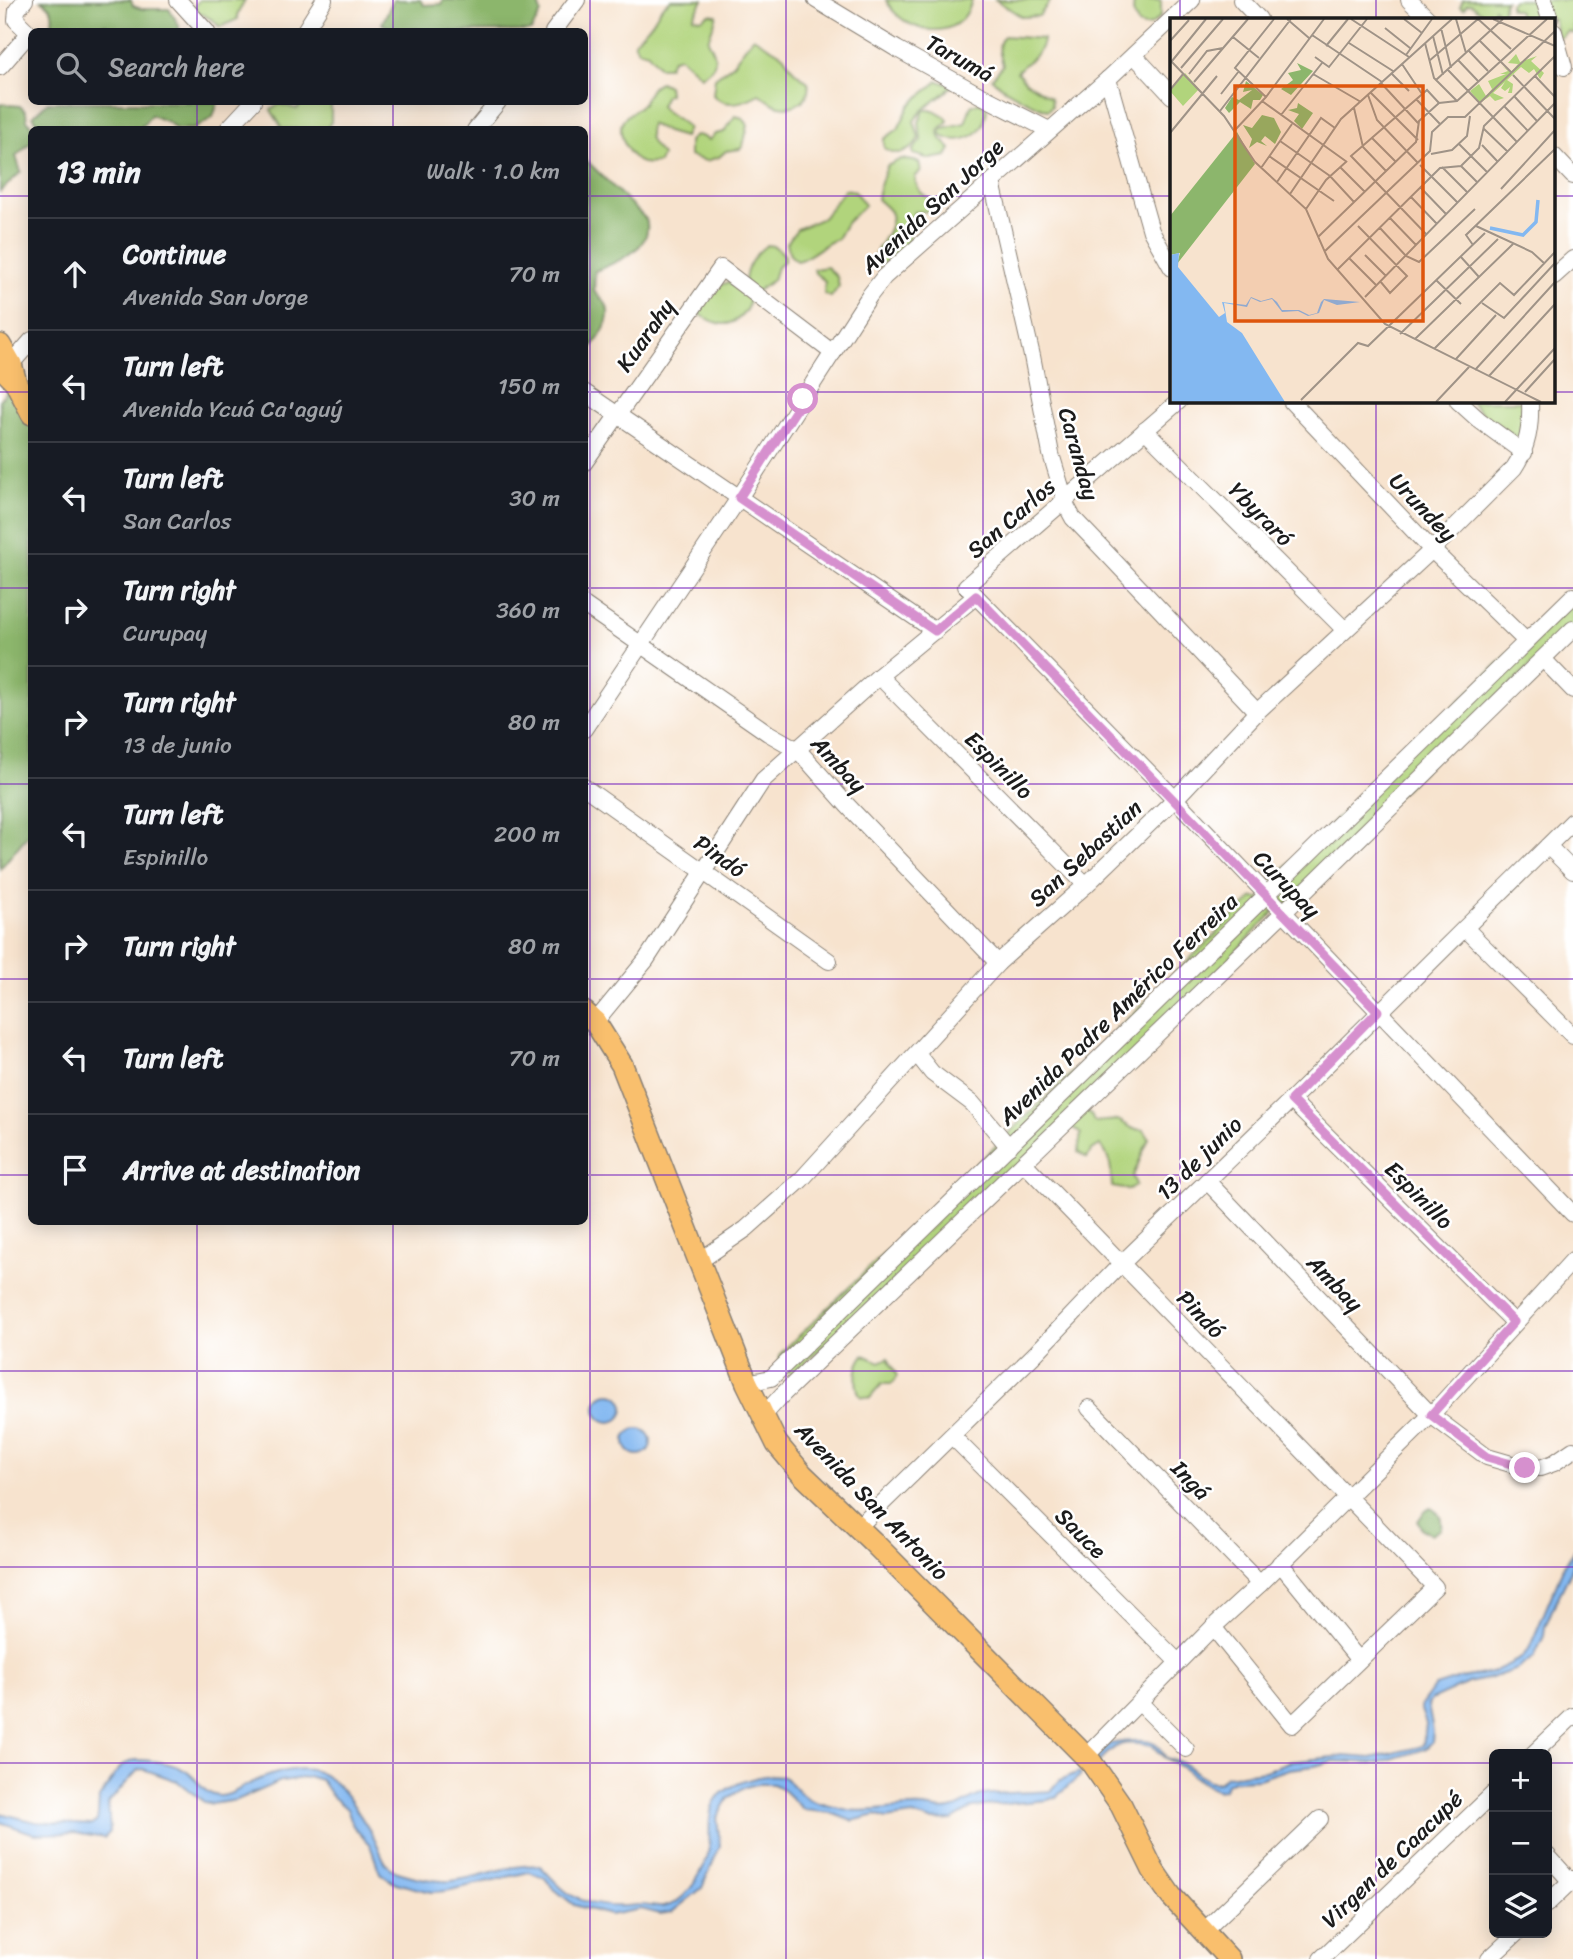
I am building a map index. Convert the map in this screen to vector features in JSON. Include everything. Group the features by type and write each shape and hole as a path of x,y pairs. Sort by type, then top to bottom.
{"main road":[{"path":"0,345 7,370 28,407"},
{"name":"Avenida San Antonio","path":"590,1017 622,1065 698,1262 770,1433 786,1456 1092,1764 1121,1805 1153,1870 1171,1896 1229,1959"}],"street":[{"path":"0,67 27,36 27,31 16,20 17,10 25,0"},
{"path":"178,0 203,28"},
{"path":"306,28 324,0"},
{"path":"556,28 577,0"},
{"name":"Tarumá","path":"817,0 897,49 1049,130"},
{"name":"Avenida San Jorge","path":"1173,18 1192,0"},
{"path":"1241,0 1258,18"},
{"path":"1409,0 1427,18"},
{"path":"1544,0 1550,18"},
{"name":"Avenida San Jorge","path":"588,723 884,277 1170,21"},
{"path":"1556,39 1564,68"},
{"path":"1134,55 1170,94"},
{"path":"1108,79 1151,231 1170,264"},
{"path":"231,126 250,105"},
{"path":"478,126 496,105"},
{"path":"1556,158 1573,176"},
{"name":"Caranday","path":"992,182 1049,444 1073,518 1257,712"},
{"path":"1556,274 1573,259"},
{"name":"Kuarahy","path":"588,457 720,268 833,353"},
{"path":"7,370 28,345"},
{"path":"588,395 935,631"},
{"name":"San Carlos","path":"590,1017 646,960 763,780 879,676 935,631 971,591 1178,402"},
{"name":"Urundey","path":"1292,402 1432,550 1526,641"},
{"path":"1459,402 1524,453 1529,433 1530,402"},
{"name":"Ybyraró","path":"1145,430 1345,630"},
{"name":"San Sebastian","path":"698,1262 746,1229 801,1180 998,963 1086,885 1175,799 1257,712 1432,550 1514,468 1524,453"},
{"name":"Curupay","path":"971,591 1175,799 1573,1214"},
{"name":"Avenida Padre Américo Ferreira","path":"771,1378 1573,596"},
{"name":"Ambay","path":"588,608 768,733 798,750 998,963"},
{"name":"Avenida Padre Américo Ferreira","path":"762,1417 1573,629"},
{"path":"1543,659 1573,690"},
{"name":"Espinillo","path":"879,676 1086,885"},
{"name":"Pindó","path":"588,790 830,961"},
{"name":"13 de junio","path":"858,1527 952,1436 1121,1264 1573,821"},
{"path":"1548,846 1573,871"},
{"path":"1465,928 1573,1036"},
{"path":"917,1054 932,1073 972,1103 1009,1147"},
{"name":"Espinillo","path":"1291,1100 1514,1322"},
{"name":"Pindó","path":"1024,1163 1435,1587 1358,1659"},
{"name":"Ambay","path":"1207,1181 1431,1415 1487,1457 1512,1465 1540,1468 1554,1463 1573,1450"},
{"path":"1092,1764 1139,1702 1431,1415 1573,1260"},
{"path":"747,1383 771,1378 782,1395"},
{"name":"Ingá","path":"1089,1408 1260,1584"},
{"name":"Sauce","path":"952,1436 1178,1662"},
{"path":"1213,1628 1292,1725 1358,1659 1280,1563"},
{"path":"1139,1702 1186,1749"},
{"path":"1538,1749 1573,1716"},
{"name":"Virgen de Caacupé","path":"1321,1959 1489,1799"},
{"path":"1203,1932 1320,1819"},
{"path":"1552,1860 1572,1881 1552,1899"},
{"path":"1489,1959 1512,1938"}],"green space":[{"path":"41,0 131,0 133,6 142,9 169,9 179,28 111,28 105,24 95,28 58,28 52,23 53,15"},
{"path":"199,0 245,0 237,15 238,19 220,27 196,11 195,6"},
{"path":"393,0 420,0 424,5 441,4 443,0 537,0 541,13 533,28 391,28 382,24"},
{"path":"671,0 703,0 693,17 701,19 709,14 717,15 708,40 715,56 714,64 701,76 680,57 672,59 668,67 659,67 648,53 638,50 634,42 652,23 662,7"},
{"path":"886,0 972,0 966,14 956,24 931,30 905,21 894,12"},
{"path":"996,0 1051,0 1039,16 1022,17"},
{"path":"1134,0 1161,0 1161,16 1148,26 1138,24 1133,12"},
{"path":"1463,0 1506,0 1500,14 1494,8 1491,16 1487,17 1471,4 1464,9 1460,7"},
{"path":"1514,0 1573,0 1573,33 1567,31 1557,37 1556,18 1519,18 1519,11 1510,8 1510,3"},
{"path":"1004,36 1043,39 1037,53 1017,72 1026,82 1051,98 1052,106 1048,110 1018,97 992,78 1003,65 999,46"},
{"path":"753,37 783,55 794,71 808,82 807,95 798,104 780,106 759,94 742,102 730,103 713,95 715,78 731,66"},
{"path":"938,81 953,85 914,121 919,138 916,143 899,153 884,148 884,139 898,129 910,105"},
{"path":"660,82 668,86 669,94 665,95 660,106 688,128 684,137 651,124 649,138 662,155 659,163 642,163 633,157 625,145 621,126 625,118 643,103 651,88"},
{"path":"979,102 987,109 979,131 964,139 942,136 940,132 943,128 965,123 971,106"},
{"path":"0,104 20,106 32,126 28,126 28,145 16,156 21,172 0,192"},
{"path":"45,105 217,105 213,117 199,126 173,126 151,115 142,126 39,126 33,116"},
{"path":"278,105 297,109 300,105 331,105 331,122 328,126 281,126 271,110"},
{"path":"924,110 934,110 948,121 938,130 941,139 951,149 947,156 930,159 913,154 921,140 919,122"},
{"path":"735,116 743,118 748,125 740,149 726,151 719,157 706,161 689,156 689,141 696,135 709,140 715,134 724,132"},
{"path":"901,159 919,162 921,171 915,177 917,186 936,204 932,211 914,212 909,240 902,249 878,267 869,265 891,224 892,217 877,199 880,187 887,166"},
{"path":"588,162 646,219 647,229 640,246 632,253 595,271 594,291 606,304 608,317 588,350"},
{"path":"845,189 854,191 865,205 846,223 837,239 797,261 790,255 787,243 797,229 823,218"},
{"path":"767,245 781,252 785,256 784,261 777,267 773,280 754,293 745,282 747,271 755,257"},
{"path":"827,267 837,277 839,286 831,297 824,294 825,281 814,269"},
{"path":"729,282 749,298 744,313 728,324 711,321 699,314 711,288"},
{"path":"15,381 28,409 28,835 0,869 0,400"},
{"path":"1471,402 1523,402 1519,440 1484,415"},
{"path":"1573,592 1573,625 1285,905 1266,886"},
{"path":"1253,898 1261,898 1274,912 1084,1110 1091,1114 1094,1122 1118,1120 1134,1129 1144,1130 1149,1138 1133,1176 1136,1185 1129,1190 1112,1187 1110,1165 1104,1150 1100,1145 1092,1150 1087,1158 1078,1152 1081,1134 1066,1123 792,1375 784,1369 779,1361 780,1354"},
{"path":"864,1355 880,1362 888,1358 897,1376 892,1384 882,1384 870,1398 860,1396 857,1386 857,1369"},
{"path":"1431,1508 1440,1516 1441,1529 1431,1535 1422,1529 1418,1521 1425,1511"}],"water":[{"path":"610,1394 620,1398 624,1408 620,1418 610,1422 600,1418 596,1408 600,1398"},
{"path":"638,1429 647,1433 651,1442 647,1451 638,1455 629,1451 625,1442 629,1433"},
{"path":"1573,1551 1573,1567 1552,1610 1534,1657 1517,1669 1468,1683 1431,1700 1428,1705 1433,1731 1432,1742 1425,1749 1378,1763 1332,1761 1289,1769 1259,1779 1234,1780 1223,1790 1202,1783 1165,1758 1153,1746 1122,1744 1116,1746 1098,1763 1095,1760 1109,1744 1151,1742 1157,1745 1166,1758 1180,1762 1204,1779 1215,1782 1226,1776 1265,1771 1288,1762 1342,1756 1371,1758 1419,1747 1423,1745 1426,1724 1420,1707 1435,1686 1460,1678 1491,1673 1520,1659 1529,1649"},
{"path":"135,1760 157,1761 179,1767 207,1791 220,1796 279,1773 311,1770 321,1773 343,1791 372,1834 385,1861 398,1872 424,1879 451,1881 517,1867 540,1866 567,1892 587,1902 612,1906 660,1907 678,1901 701,1873 709,1851 710,1815 715,1801 730,1787 752,1779 780,1776 808,1799 849,1810 867,1811 914,1807 950,1809 982,1795 1051,1791 1060,1780 1079,1772 1081,1775 1056,1797 1048,1800 973,1807 952,1820 931,1821 913,1815 886,1819 876,1815 852,1821 831,1813 804,1810 780,1787 773,1784 746,1787 728,1798 717,1817 720,1846 702,1888 672,1912 660,1914 641,1909 610,1915 574,1905 544,1877 529,1872 446,1891 432,1892 393,1882 380,1873 370,1845 353,1826 347,1809 331,1795 321,1780 311,1777 281,1781 237,1800 212,1804 204,1802 177,1781 143,1769 138,1770 108,1803 110,1832 104,1838 74,1833 35,1834 0,1822 0,1813 36,1822 93,1825 97,1821 99,1798 122,1765"}],"route":[{"path":"803,399 739,498 935,631 976,596 1378,1011 1291,1100 1514,1322 1431,1415 1487,1457 1525,1468"}]}
